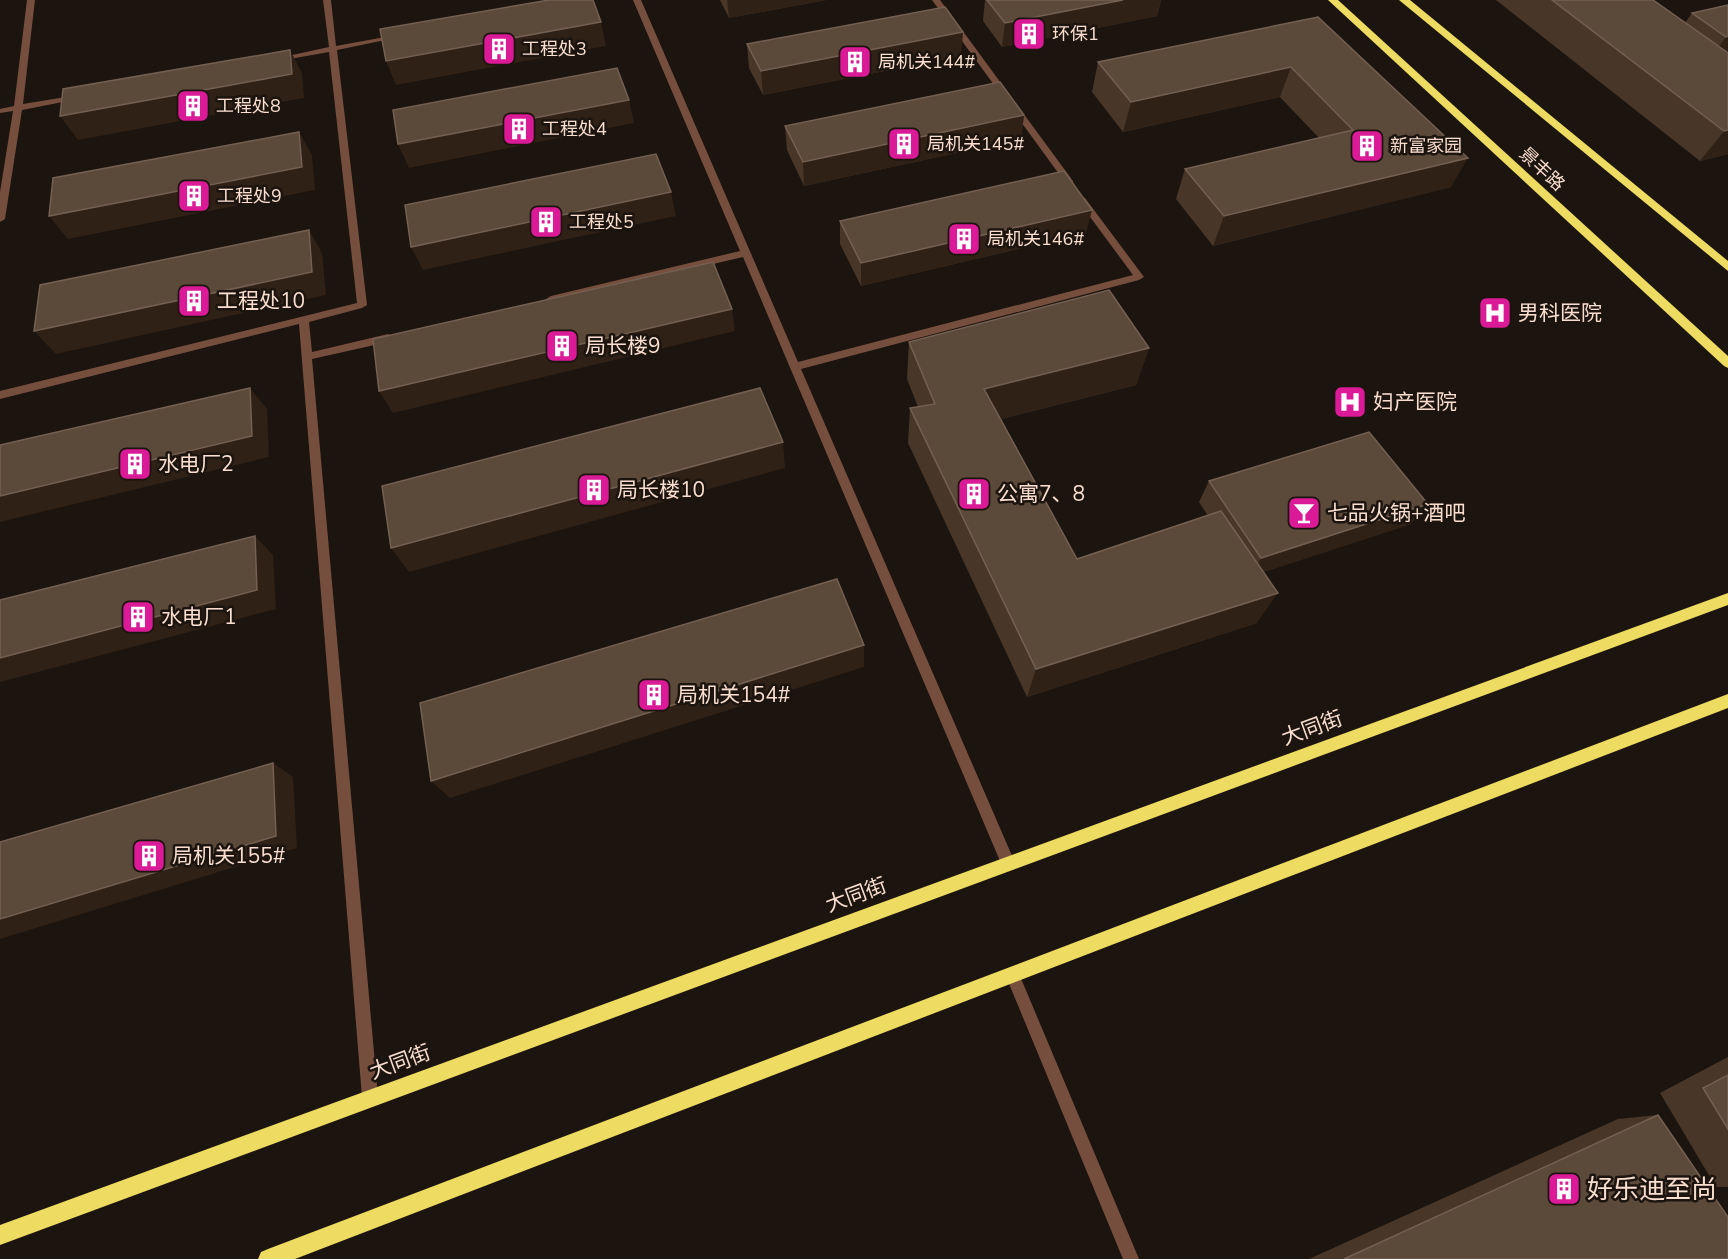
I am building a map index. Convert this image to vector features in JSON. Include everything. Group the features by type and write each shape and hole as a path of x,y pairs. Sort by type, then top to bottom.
{"main road":[{"name":"景丰路","path":"1334,0 1728,363"},
{"name":"景丰路","path":"1404,0 1728,267"},
{"name":"大同街","path":"0,1235 1728,599"},
{"path":"268,1259 1728,700"}],"street":[{"path":"0,219 18,108 31,0"},
{"path":"0,395 362,305 327,0"},
{"path":"637,0 1008,863"},
{"path":"794,367 1139,277 936,0"},
{"path":"264,62 402,36"},
{"path":"0,111 88,95"},
{"path":"538,302 746,254"},
{"path":"304,321 370,1097"},
{"path":"307,357 400,335"},
{"path":"1012,974 1131,1259"}],"building":[{"path":"549,0 593,0 601,22 386,61 380,29"},
{"path":"987,0 1123,0 1005,23"},
{"path":"1552,0 1653,0 1728,53 1728,130 1724,131"},
{"path":"1728,5 1728,36 1726,37 1692,13"},
{"path":"945,7 963,32 761,71 747,44"},
{"path":"1318,17 1468,158 1224,216 1185,169 1353,130 1291,67 1131,102 1098,62"},
{"path":"290,50 292,74 60,116 63,89"},
{"path":"617,68 629,100 398,144 393,110"},
{"path":"1000,82 1024,115 803,162 785,126"},
{"path":"299,132 302,167 49,216 53,178"},
{"path":"656,154 671,192 411,247 405,205"},
{"path":"1064,171 1092,210 861,263 840,221"},
{"path":"309,230 312,272 34,331 40,285"},
{"path":"713,262 732,309 379,391 373,339"},
{"name":"公寓7、8","path":"1109,290 1149,348 984,389 1077,559 1221,511 1278,593 1036,669 910,408 935,404 909,342"},
{"path":"250,388 252,436 0,496 0,445"},
{"path":"760,388 783,442 391,548 382,486"},
{"name":"七品火锅+酒吧","path":"1369,432 1428,504 1261,558 1209,481"},
{"path":"255,536 257,590 0,658 0,600"},
{"name":"局机关154#","path":"837,579 864,645 431,781 420,703"},
{"name":"局机关155#","path":"273,763 276,836 0,919 0,842"},
{"path":"1728,1075 1728,1129 1703,1088"},
{"name":"好乐迪至尚","path":"1658,1115 1728,1217 1728,1259 1344,1259"}],"place":[{"name":"环保1","path":"1029,34"},
{"name":"工程处3","path":"499,49"},
{"name":"局机关144#","path":"855,62"},
{"name":"工程处8","path":"193,106"},
{"name":"工程处4","path":"519,129"},
{"name":"局机关145#","path":"904,144"},
{"name":"新富家园","path":"1367,146"},
{"name":"工程处9","path":"194,196"},
{"name":"工程处5","path":"546,222"},
{"name":"局机关146#","path":"964,239"},
{"name":"工程处10","path":"194,301"},
{"name":"男科医院","path":"1495,313"},
{"name":"局长楼9","path":"562,346"},
{"name":"妇产医院","path":"1350,402"},
{"name":"水电厂2","path":"135,464"},
{"name":"局长楼10","path":"594,490"},
{"name":"公寓7、8","path":"974,494"},
{"name":"七品火锅+酒吧","path":"1304,513"},
{"name":"水电厂1","path":"138,617"},
{"name":"局机关154#","path":"654,695"},
{"name":"局机关155#","path":"149,856"},
{"name":"好乐迪至尚","path":"1564,1189"}]}
